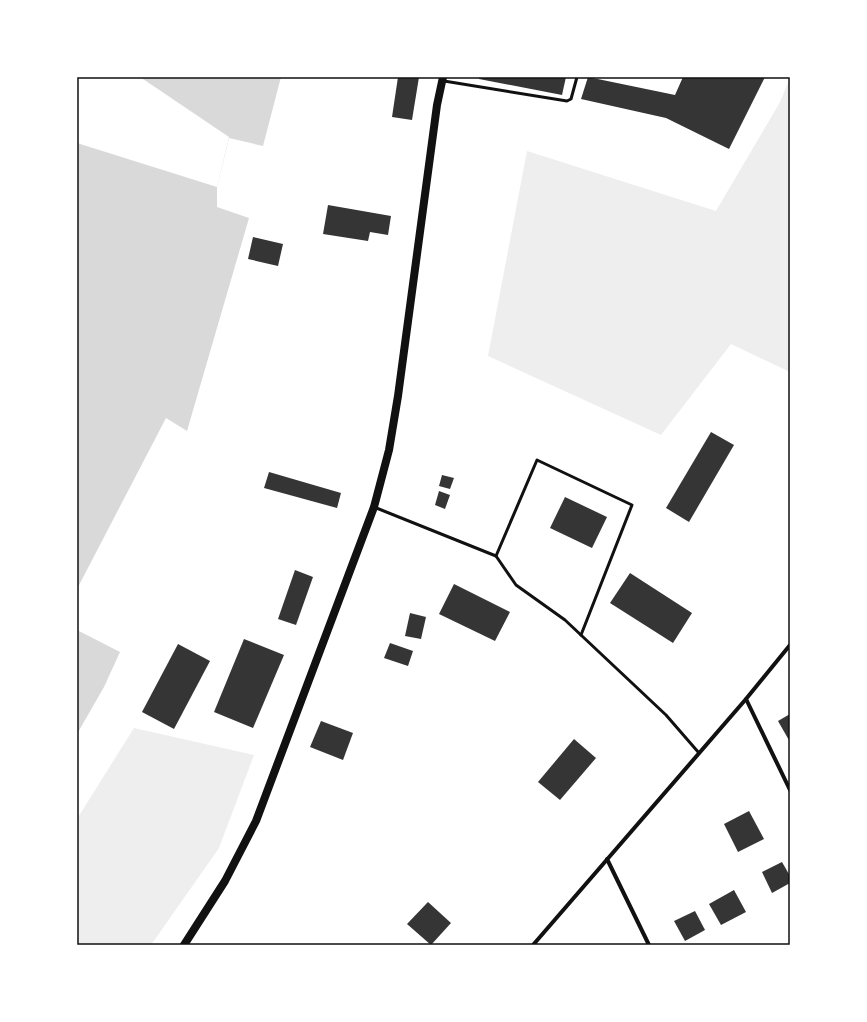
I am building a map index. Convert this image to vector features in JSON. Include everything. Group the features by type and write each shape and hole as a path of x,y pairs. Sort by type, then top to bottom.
{"main road":[{"path":"184,945 225,881 256,821 374,507 389,450 398,396 436,112 442,79"}],"street":[{"path":"533,945 699,754 790,645"},
{"path":"746,699 790,790"},
{"path":"607,859 649,945"}],"lane":[{"path":"442,79 567,101 571,99 577,77"},
{"path":"496,556 537,460 632,505 581,635"},
{"path":"374,507 496,556 516,585 565,620 666,715 699,754"}],"shaded area":[{"path":"77,77 281,77 263,146 229,138 217,187 217,207 249,218 187,431 166,418 77,589"},
{"path":"790,78 790,372 731,344 661,435 488,356 527,151 716,211 780,102"},
{"path":"77,630 120,652 104,687 77,734"},
{"path":"134,728 254,755 219,848 151,945 77,945 77,819"}],"pier":[{"path":"77,77 140,77 229,137 217,187 77,143"}],"building":[{"path":"398,77 419,77 412,120 392,117"},
{"path":"479,77 566,77 562,95 479,79"},
{"path":"588,77 675,95 683,77 765,77 729,149 666,118 581,99"},
{"path":"328,205 391,216 388,235 370,232 368,241 323,234"},
{"path":"253,237 283,244 278,266 248,259"},
{"path":"711,432 734,445 689,522 666,508"},
{"path":"269,472 341,493 337,508 264,488"},
{"path":"442,475 454,478 450,489 439,486"},
{"path":"439,491 450,495 445,509 435,505"},
{"path":"565,497 607,517 592,548 550,528"},
{"path":"295,570 313,577 296,625 278,619"},
{"path":"630,573 692,613 673,643 610,603"},
{"path":"454,584 510,612 495,641 439,614"},
{"path":"410,613 426,617 421,639 405,636"},
{"path":"244,639 284,655 253,728 214,712"},
{"path":"390,643 413,651 408,666 384,658"},
{"path":"178,644 210,661 174,729 142,712"},
{"path":"790,714 790,742 778,721"},
{"path":"321,721 353,733 343,760 310,747"},
{"path":"574,739 596,758 560,800 538,782"},
{"path":"749,811 764,839 738,852 724,824"},
{"path":"782,862 790,876 790,883 772,893 762,872"},
{"path":"734,890 746,912 721,925 709,904"},
{"path":"428,902 451,923 431,945 407,924"},
{"path":"695,911 705,930 685,941 674,921"}]}
